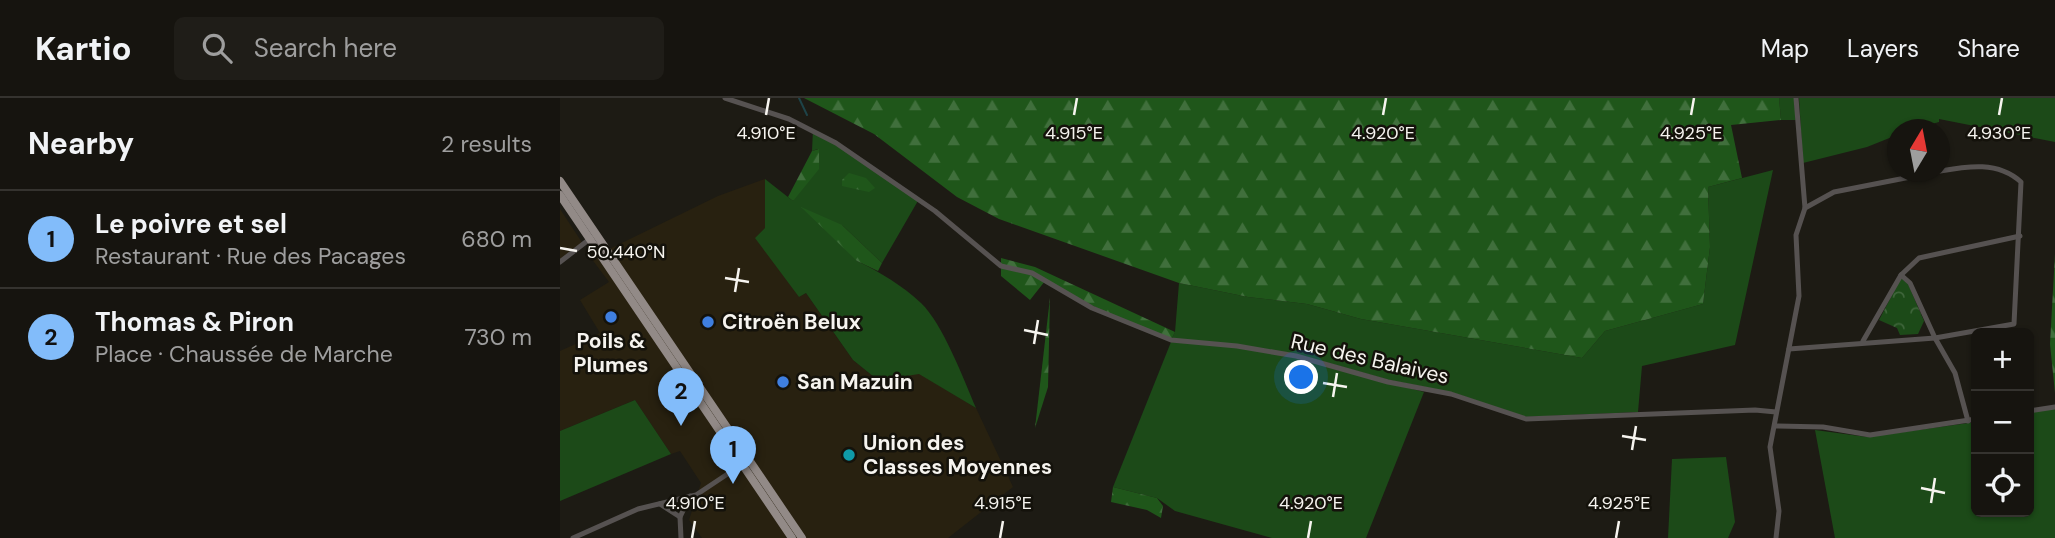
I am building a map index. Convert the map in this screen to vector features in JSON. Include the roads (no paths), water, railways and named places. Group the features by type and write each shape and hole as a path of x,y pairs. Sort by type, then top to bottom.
{"main road":[{"path":"560,181 593,237 746,462 802,538"},
{"path":"560,195 593,237"},
{"path":"746,462 792,538"}],"street":[{"name":"Rue des Balaives","path":"725,98 789,119 836,143 935,211 1001,266 1032,273 1092,308 1171,340 1237,346 1296,356 1388,382 1451,394 1526,419 1755,410 1776,412"},
{"path":"1776,538 1779,511 1770,447 1799,296 1796,235 1805,208 1796,98"},
{"path":"1789,349 1863,341 1935,338 2014,324 2021,182 2010,172 1973,165 1950,169"},
{"path":"1805,208 1820,197 1834,192 1887,181"},
{"path":"1863,341 1901,275 1919,258 2020,236"},
{"path":"560,262 593,237"},
{"path":"1901,275 1910,283 1935,338 1955,373 1968,421"},
{"path":"2034,410 2055,407"},
{"path":"1775,426 1823,427 1870,435 1971,420"},
{"path":"573,538 638,509 690,496 746,462"},
{"path":"681,538 680,517 690,496"},
{"path":"660,504 680,517"}],"waterway":[{"path":"799,98 807,115"}],"place":[{"name":"Poils & Plumes","path":"611,317"},
{"name":"Citroën Belux","path":"708,322"},
{"name":"San Mazuin","path":"783,382"},
{"name":"Thomas & Piron","path":"681,426"},
{"name":"Union des Classes Moyennes","path":"849,455"},
{"name":"Le poivre et sel","path":"733,484"}]}
